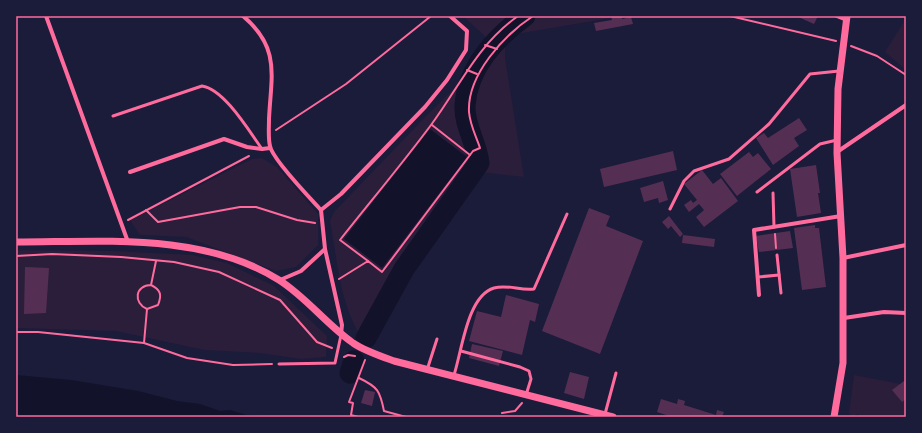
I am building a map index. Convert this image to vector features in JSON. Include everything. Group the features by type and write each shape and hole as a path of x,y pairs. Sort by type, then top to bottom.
{"street":[{"path":"46,16 128,242"},
{"path":"243,16 268,46 273,67 269,135 270,148 282,166 321,210 325,250 342,325 341,334"},
{"path":"321,210 341,194 425,107 466,50 467,31 450,16"},
{"path":"834,417 843,363 843,258 837,140 840,71 846,18"},
{"path":"837,153 906,104"},
{"path":"130,172 224,139 262,149 270,148"},
{"path":"759,295 754,230 841,216"},
{"path":"16,242 128,242 193,248 230,257 256,267 280,280 353,344 370,352 394,361 427,370 613,417"},
{"path":"843,258 906,245"},
{"path":"280,280 301,271 325,250"},
{"path":"844,318 884,312 906,313"}],"lane":[{"path":"836,16 846,18"},
{"path":"670,209 684,181 694,171 729,159 769,124 810,74 840,71"},
{"path":"113,116 202,86 210,87 223,98 262,149"},
{"path":"757,192 820,144 837,140"},
{"path":"773,194 774,227"},
{"path":"454,376 473,307 483,294 495,288 524,290 534,289 567,214"},
{"path":"777,255 780,293"},
{"path":"758,277 779,275"},
{"path":"280,364 335,363 341,334"},
{"path":"427,370 437,339"},
{"path":"462,351 520,367 529,371 531,379 526,395"},
{"path":"604,415 616,373"}],"path":[{"path":"269,135 346,84 432,16"},
{"path":"518,16 503,27 485,46 432,125 340,240 382,272 473,151 480,148 472,125 469,106 477,74 510,33 533,16"},
{"path":"730,16 843,43 877,56 906,74"},
{"path":"485,46 497,50"},
{"path":"468,70 477,74"},
{"path":"432,125 470,155"},
{"path":"121,223 262,149"},
{"path":"146,210 158,222 240,208 256,207 297,220 322,224"},
{"path":"774,227 777,255"},
{"path":"16,256 52,254 121,257 174,262 219,272 280,300 317,342 348,355 366,358 349,402 353,403 351,415 358,417"},
{"path":"151,284 156,261"},
{"path":"333,282 368,261"},
{"path":"151,284 157,288 161,298 158,305 148,309 142,306 138,301 137,295 140,288 151,284"},
{"path":"144,343 148,309"},
{"path":"16,332 38,332 101,340 144,343 187,358 233,365 280,364"},
{"path":"335,363 348,355"},
{"path":"359,378 372,384 380,393 384,412 406,417"},
{"path":"502,414 515,411 520,407 526,395"}],"shaded area":[{"path":"463,16 622,16 488,39"},
{"path":"906,20 906,70 885,52"},
{"path":"505,39 505,58 524,177 471,171 402,267 372,318 358,332 347,306 340,278 330,221 334,212 429,113"},
{"path":"430,129 467,157 382,268 344,239"},
{"path":"262,158 277,167 318,214 318,245 296,267 276,271 186,237 140,235 130,220 252,159"},
{"path":"16,250 113,251 192,255 227,263 274,286 327,336 326,357 301,359 260,353 204,350 116,331 16,328"},
{"path":"16,375 71,380 138,391 177,401 200,404 220,411 230,410 246,415 256,415 259,417 16,417"},
{"path":"854,375 906,385 906,417 861,417 858,414 852,417 849,413"}],"building":[{"path":"611,16 622,16 622,19 631,17 633,24 596,31 594,23 612,20"},
{"path":"796,16 818,16 814,24"},
{"path":"799,118 807,130 794,138 799,146 773,165 756,138 764,133 768,138"},
{"path":"673,151 677,170 604,187 600,169"},
{"path":"749,152 753,157 758,153 771,169 737,196 720,174"},
{"path":"816,165 821,213 797,217 790,169"},
{"path":"702,170 713,184 721,178 738,201 704,227 696,217 704,210 699,204 689,212 684,205 691,200 693,203 697,200 684,184"},
{"path":"663,181 668,200 659,203 658,198 644,202 640,188"},
{"path":"589,208 610,216 606,226 643,241 600,354 542,331"},
{"path":"669,216 683,234 680,237 671,226 668,229 662,222"},
{"path":"815,225 815,228 819,228 826,287 802,290 794,228"},
{"path":"790,231 793,248 759,252 756,236"},
{"path":"683,235 715,239 714,247 682,243"},
{"path":"25,267 49,268 46,313 24,314"},
{"path":"506,295 539,304 535,322 530,320 522,355 469,341 477,311 501,317"},
{"path":"472,344 503,351 499,366 469,358"},
{"path":"570,372 589,377 584,399 564,393"},
{"path":"904,381 906,384 906,399 902,402 892,390"},
{"path":"365,390 375,392 372,406 361,403"},
{"path":"661,399 677,404 678,399 685,401 684,405 716,415 717,410 724,412 722,417 672,417 657,412"}],"waterway":[{"path":"366,338 404,269 479,163 465,113 467,92 471,79 477,66 494,44 514,24 525,16"},
{"path":"350,373 354,361"}]}
